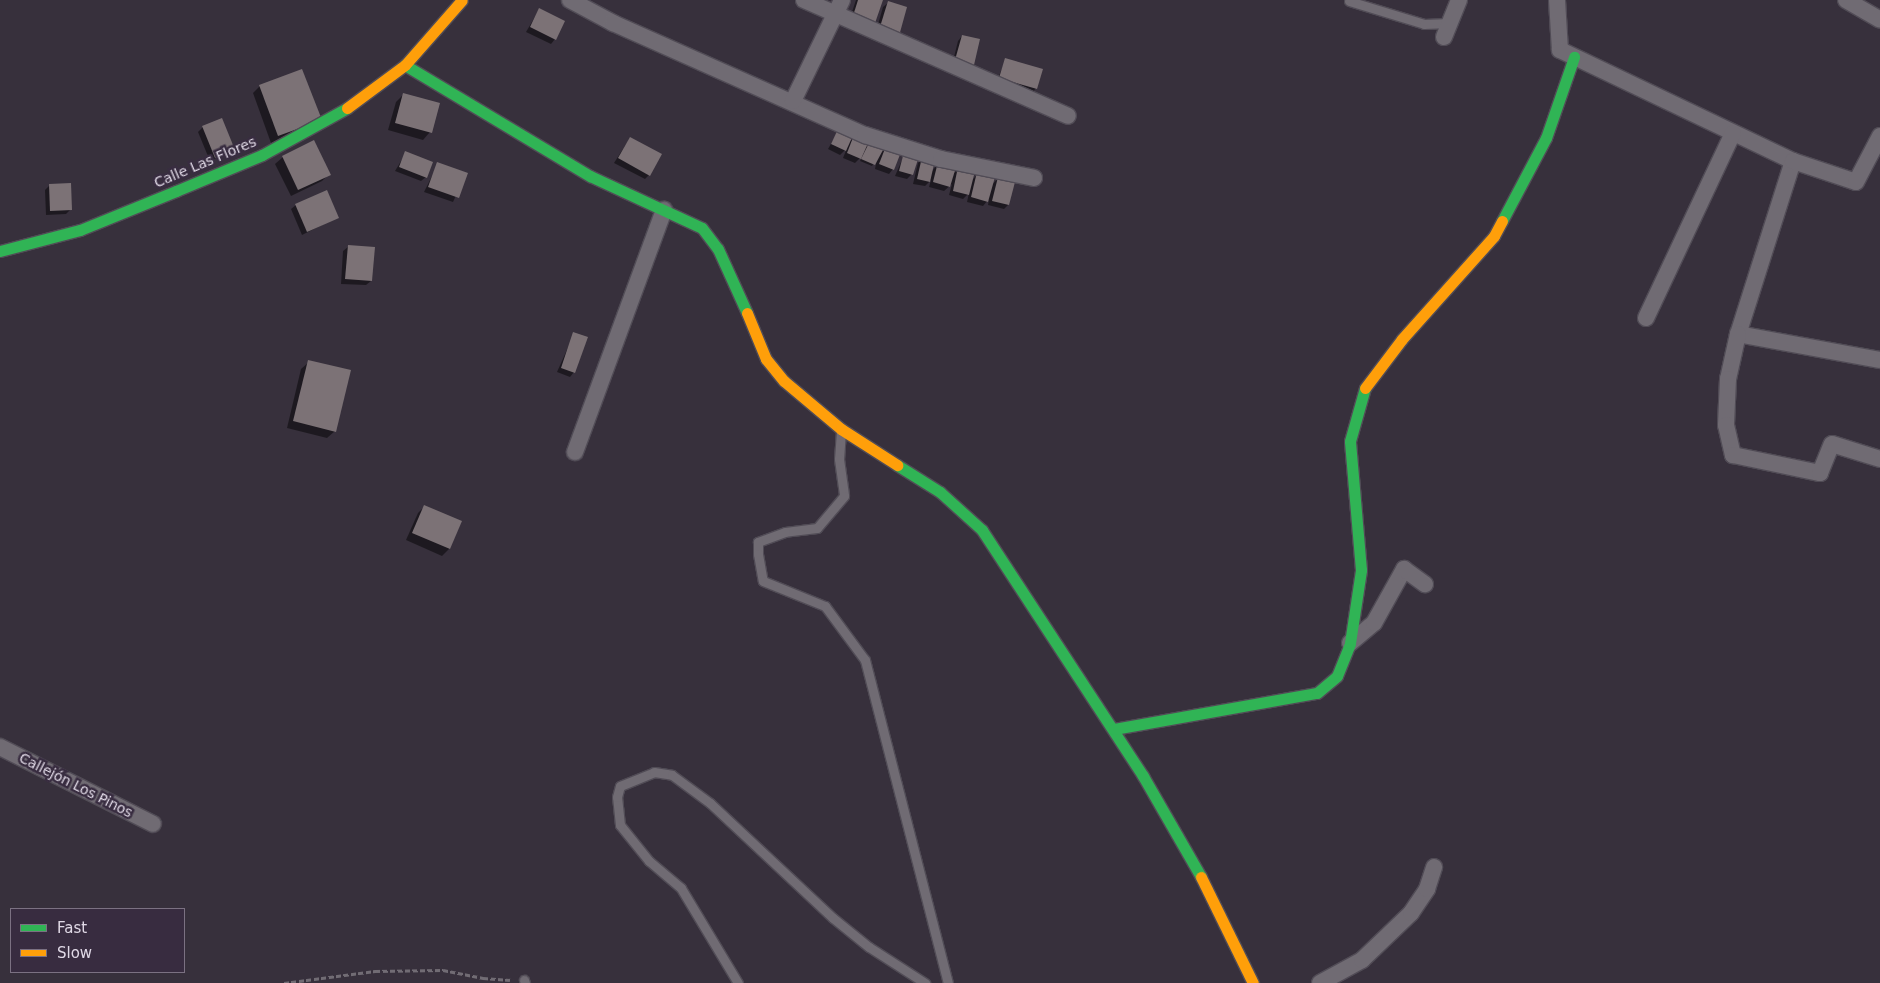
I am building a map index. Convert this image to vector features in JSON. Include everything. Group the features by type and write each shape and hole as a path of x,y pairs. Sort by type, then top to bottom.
{"street":[{"name":"Calle Las Flores","path":"0,251 80,230 262,154 366,98 405,64 462,0"},
{"path":"570,0 613,23 793,101 865,135 901,148 1034,178"},
{"path":"804,0 839,7 1068,116"},
{"path":"1447,30 1459,0"},
{"path":"1557,0 1560,50 1793,162 1856,182 1880,136"},
{"path":"1846,0 1880,20"},
{"path":"793,101 839,7"},
{"path":"1114,728 1317,693 1337,676 1350,643 1361,570 1350,441 1364,390 1402,339 1494,236 1546,138 1574,57"},
{"path":"405,64 590,176 691,222 710,236 732,276 766,359 784,381 841,428 940,492 982,530 1114,728 1211,894 1252,983"},
{"path":"1646,318 1733,133"},
{"path":"1793,162 1738,334 1728,379 1726,425 1733,455 1820,473 1832,444 1880,459"},
{"path":"575,452 664,210"},
{"path":"1738,334 1880,360"},
{"path":"1350,643 1374,623 1404,569 1425,584"},
{"name":"Callejón Los Pinos","path":"0,746 153,824"},
{"path":"1320,983 1362,960 1411,913 1427,890 1434,867"}],"lane":[{"path":"1348,1 1447,30"},
{"path":"841,428 839,459 844,496 817,528 785,532 758,542 758,554 763,581 825,606 865,660 948,983"},
{"path":"738,983 681,888 649,861 620,825 617,796 620,786 654,772 672,775 710,803 832,918 869,947 925,983"}],"path":[{"path":"284,983 375,971 443,970 484,978 524,982"}],"building":[{"path":"858,0 883,0 874,26 852,19"},
{"path":"888,1 907,7 899,36 879,30"},
{"path":"539,8 565,21 556,40 530,27"},
{"path":"962,35 980,39 974,65 955,60"},
{"path":"1005,58 1043,69 1037,89 999,78"},
{"path":"302,69 322,120 278,136 259,85"},
{"path":"403,93 440,103 432,133 395,123"},
{"path":"222,118 235,150 215,158 202,126"},
{"path":"839,127 854,133 846,151 831,144"},
{"path":"854,135 869,141 861,159 847,153"},
{"path":"630,137 662,154 650,176 618,158"},
{"path":"314,140 331,175 298,190 282,156"},
{"path":"870,141 884,148 875,165 861,159"},
{"path":"886,146 901,152 894,170 879,164"},
{"path":"405,151 433,162 427,178 399,167"},
{"path":"904,152 919,156 913,175 899,171"},
{"path":"922,157 935,160 930,182 917,179"},
{"path":"437,162 468,173 459,198 428,187"},
{"path":"938,162 956,167 950,187 933,182"},
{"path":"958,167 975,171 969,195 953,191"},
{"path":"977,172 995,177 988,202 971,197"},
{"path":"998,177 1015,182 1009,205 992,201"},
{"path":"71,183 72,210 50,211 49,184"},
{"path":"327,190 339,218 307,232 295,204"},
{"path":"348,245 375,247 372,281 345,279"},
{"path":"573,332 588,337 575,373 561,368"},
{"path":"308,360 351,370 336,432 293,421"},
{"path":"424,505 462,521 450,549 412,533"}],"traffic: fast":[{"path":"1502,221 1546,138 1574,57"},
{"path":"405,65 590,176 702,228 718,249 747,313"},
{"path":"0,251 80,230 176,191 262,155 347,108"},
{"path":"1114,729 1317,693 1337,676 1350,643 1361,570 1350,441 1365,388"},
{"path":"897,465 940,492 982,530 1143,776 1201,877"}],"traffic: slow":[{"path":"347,108 405,65 462,0"},
{"path":"1365,388 1402,339 1494,236 1502,221"},
{"path":"747,313 766,359 784,381 841,429 897,465"},
{"path":"1201,877 1253,983"}]}
